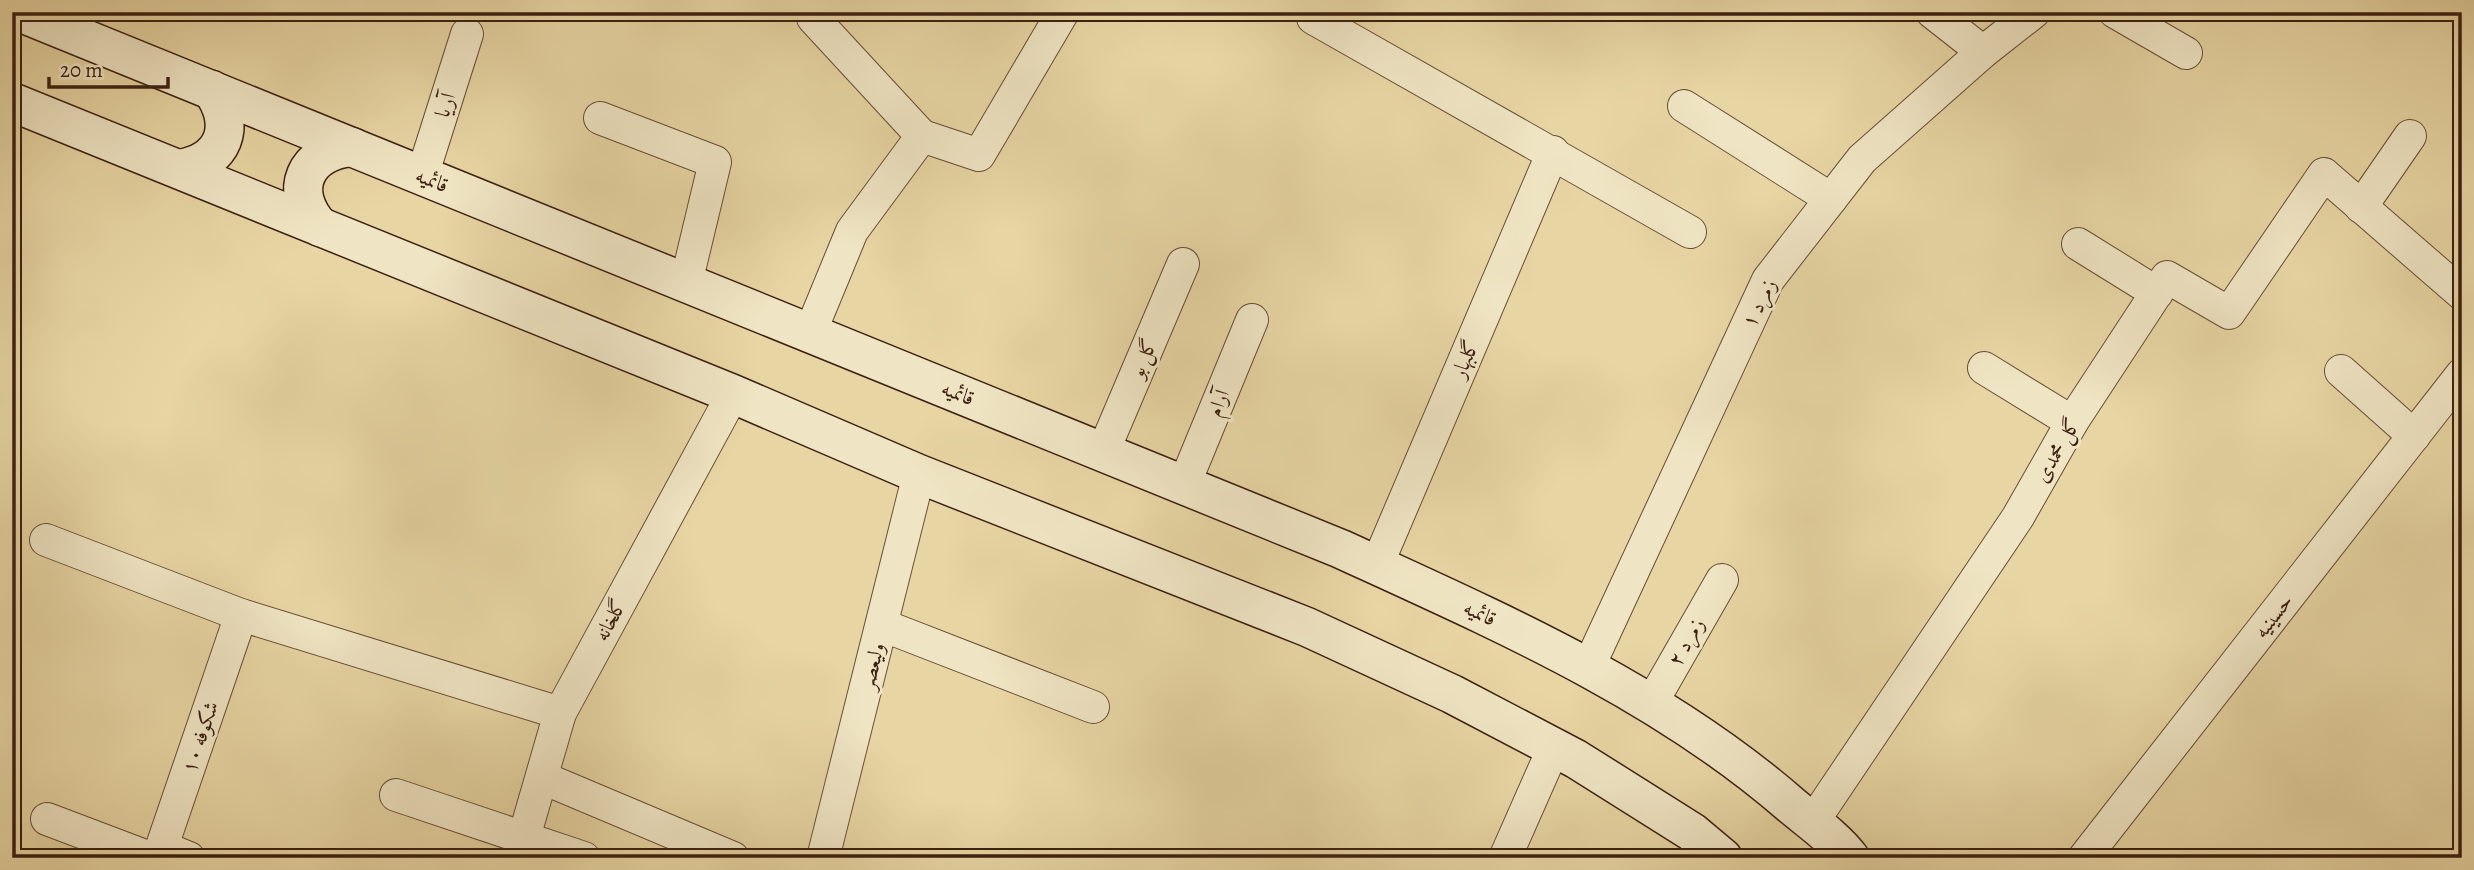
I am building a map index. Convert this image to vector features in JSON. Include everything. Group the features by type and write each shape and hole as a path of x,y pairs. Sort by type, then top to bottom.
{"main road":[{"name":"قائمیه","path":"38,16 422,176 1184,485 1377,565 1490,617 1651,704 1744,763 1850,858"},
{"path":"180,169 195,167 209,159 222,140 226,117 212,90"},
{"path":"12,102 733,394 919,474 1307,627 1452,694 1554,747 1692,832 1723,858"},
{"path":"320,227 304,203 306,175 324,154 352,147"}],"street":[{"path":"812,12 813,18 922,136 979,155 1063,12"},
{"path":"1315,12 1313,18 1690,232"},
{"path":"1932,12 1983,52"},
{"name":"زمرد ۱","path":"1587,668 1768,280 1862,159 1983,52 2034,12"},
{"path":"2115,12 2186,52"},
{"name":"آریا","path":"422,176 467,34"},
{"path":"1684,106 1831,199"},
{"path":"600,118 715,162 686,283"},
{"path":"810,333 852,230 922,136"},
{"path":"2361,207 2410,136"},
{"name":"گلبهار","path":"1377,565 1553,152"},
{"path":"2078,244 2157,293 2167,277 2229,313 2323,174 2462,294"},
{"name":"گل بو","path":"1103,452 1183,264"},
{"name":"گل محمدی","path":"1812,823 2018,517 2072,422 2157,293"},
{"name":"آرام","path":"1184,485 1252,320"},
{"path":"1984,368 2072,422"},
{"path":"2342,371 2414,436"},
{"name":"حسینیه","path":"2084,858 2462,374"},
{"name":"گلخانه","path":"521,847 560,713 733,394"},
{"name":"ولیعصر","path":"823,858 919,474"},
{"path":"46,540 242,615 560,713"},
{"name":"زمرد ۲","path":"1651,704 1722,580"},
{"name":"شکوفه ۱۰","path":"165,855 242,615"},
{"path":"882,625 1093,708"},
{"path":"1505,858 1554,747"},
{"path":"543,778 733,858"},
{"path":"396,795 521,847 584,858"},
{"path":"47,818 165,855"}]}
